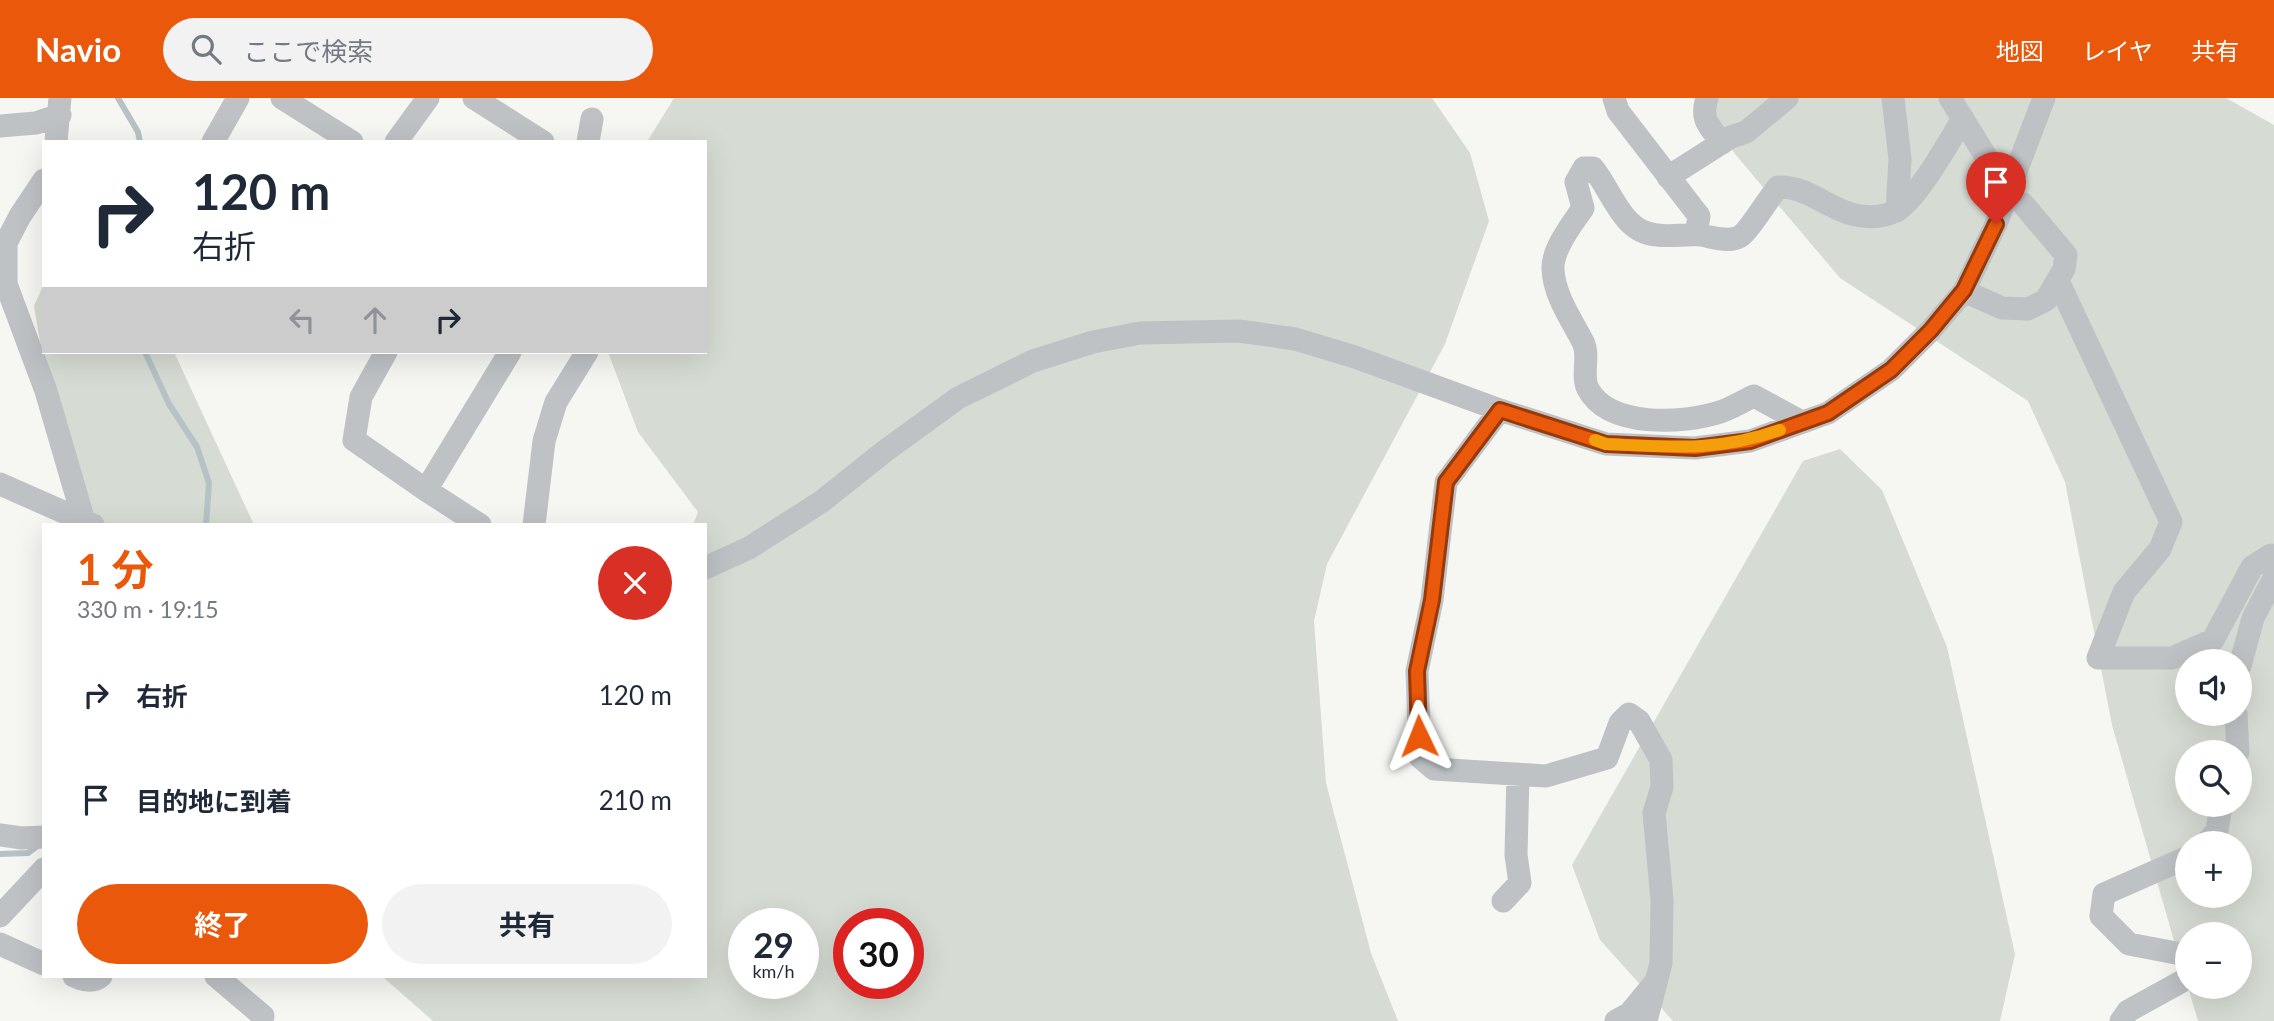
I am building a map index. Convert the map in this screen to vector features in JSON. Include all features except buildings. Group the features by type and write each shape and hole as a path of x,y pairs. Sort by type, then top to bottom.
{"street":[{"path":"214,140 238,98"},
{"path":"397,140 428,98"},
{"path":"474,98 540,140"},
{"path":"1614,98 1618,111 1699,216 1696,235"},
{"path":"1707,98 1703,110 1705,120 1722,143"},
{"path":"1668,177 1722,143 1746,132 1787,98"},
{"path":"1893,98 1900,159 1896,211"},
{"path":"1950,98 1988,160"},
{"path":"707,567 749,548 821,502 958,398 1033,361 1093,342 1140,332 1240,331 1295,339 1355,357 1500,410 1606,444 1695,448 1750,441 1828,413 1891,370 1931,330 1964,290 1996,224 2044,98"},
{"path":"290,100 349,140"},
{"path":"0,126 36,123 60,107"},
{"path":"57,140 60,107"},
{"path":"588,140 592,119"},
{"path":"1802,422 1754,396 1720,412 1672,421 1633,418 1599,405 1586,386 1585,346 1562,306 1552,267 1563,237 1583,208 1576,182 1584,168 1593,168 1620,213 1640,232 1656,236 1696,235 1732,240 1743,235 1778,187 1791,187 1844,212 1873,218 1896,211 1911,198 1963,119"},
{"path":"42,183 5,234 6,284 47,390 89,523"},
{"path":"1964,290 2002,308 2028,309 2046,300 2064,269 2066,255 2022,204"},
{"path":"2058,281 2171,522 2160,549 2124,592 2098,658 2172,658 2213,640 2252,567 2271,555 2274,558"},
{"path":"385,354 361,397 354,440 477,523"},
{"path":"534,523 544,440 556,402 586,354"},
{"path":"426,490 501,355"},
{"path":"1500,410 1446,482 1432,600 1417,671 1420,757 1434,769 1546,776 1607,758 1620,723 1629,714 1639,721 1661,760 1662,787 1654,813 1662,900 1661,963 1646,1021"},
{"path":"0,484 89,523"},
{"path":"2245,649 2253,618 2274,578"},
{"path":"1503,901 1520,883 1516,855 1518,774"},
{"path":"0,835 37,838"},
{"path":"2175,863 2104,894 2101,916 2129,943 2175,953"},
{"path":"0,916 42,871"},
{"path":"0,944 42,963"},
{"path":"78,978 83,981 98,978"},
{"path":"218,978 263,1016 262,1021"},
{"path":"1610,1019 1629,1014 1657,979"},
{"path":"2121,1021 2128,1011 2175,985"}],"shaded area":[{"path":"674,98 1432,98 1470,153 1489,221 1445,344 1327,564 1314,621 1326,783 1371,953 1398,1021 433,1021 384,978 707,978 707,523 694,523 698,512 638,432 609,354 707,354 707,140 648,140"},
{"path":"1699,98 2226,98 2274,125 2274,1021 2198,1021 2192,999 2252,999 2252,922 2175,922 2175,944 2112,725 2065,482 2028,401 1840,278 1735,154"},
{"path":"42,288 42,353 34,306"},
{"path":"42,354 175,354 253,523 71,523"},
{"path":"1840,449 1882,490 1947,647 2015,954 2000,1021 1673,1021 1600,940 1572,865 1803,461"}],"waterway":[{"path":"118,98 138,132 140,140"},
{"path":"146,354 169,404 197,447 209,483 206,523"},
{"path":"0,854 28,853 40,844"}],"tunnel":[{"path":"1988,160 2021,202"}],"slow traffic":[{"path":"1595,440 1606,444 1695,448 1750,441 1780,430"}],"route":[{"path":"1419,736 1417,671 1432,600 1446,482 1500,410 1606,444 1695,448 1750,441 1828,413 1891,370 1931,330 1964,290 1996,224"}]}
